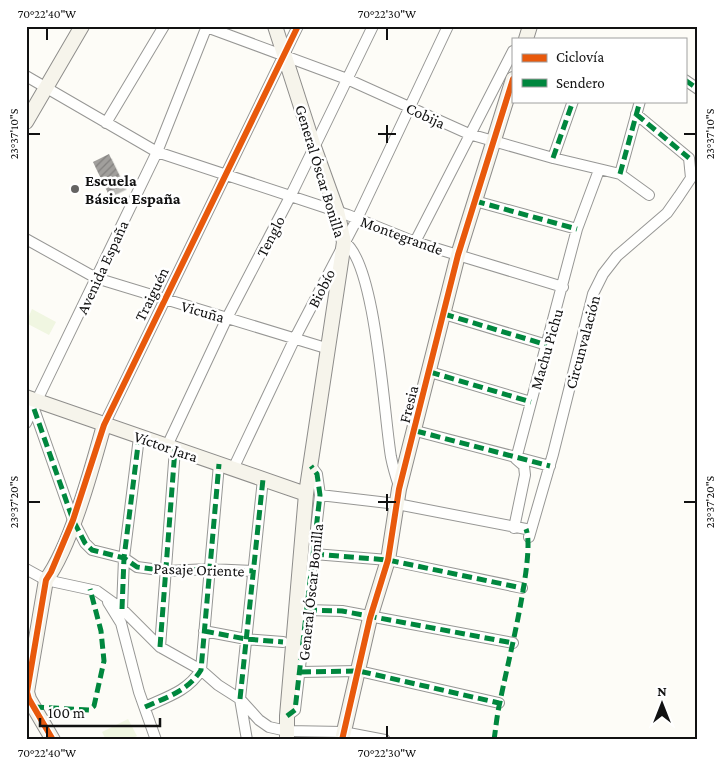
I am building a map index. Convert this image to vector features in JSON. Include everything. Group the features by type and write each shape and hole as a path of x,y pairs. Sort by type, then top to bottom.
{"street":[{"path":"26,122 82,26"},
{"path":"106,123 164,26"},
{"name":"General Óscar Bonilla","path":"275,26 337,212 344,242 311,466 314,554 301,672 295,710 287,716"},
{"name":"Traiguén","path":"52,740 34,708 28,692 46,580 54,566 73,520 104,425 163,300 298,26"},
{"name":"Tenglo","path":"160,647 167,571 171,448 227,318 291,195 372,26"},
{"name":"Biobío","path":"232,468 295,338 357,218 448,26"},
{"name":"Cobija","path":"206,27 347,78 469,134 492,142 620,174 649,195"},
{"name":"Avenida España","path":"26,423 33,403 157,152 206,27"},
{"path":"415,242 512,53"},
{"name":"Montegrande","path":"26,76 157,152 224,176 291,195 357,218 415,242 563,287"},
{"name":"Fresia","path":"343,736 370,618 388,560 399,489 416,431 458,255 512,81"},
{"path":"686,81 698,89"},
{"path":"553,158 573,102"},
{"path":"620,174 640,102"},
{"path":"636,114 689,158 691,178"},
{"name":"Circunvalación","path":"527,533 550,466 593,294 599,280 617,256 667,213 698,169"},
{"name":"Machu Pichu","path":"516,459 578,229 600,170"},
{"path":"474,201 578,229"},
{"name":"Vicuña","path":"26,239 96,278 163,300 329,349"},
{"path":"344,242 350,246 356,256 372,314 384,388 391,456 399,489"},
{"path":"444,314 546,345"},
{"path":"430,372 530,402"},
{"name":"Víctor Jara","path":"33,403 313,495 397,504 514,528 527,533"},
{"name":"Pasaje Oriente","path":"33,403 73,520 85,544 92,550 124,558 137,567 167,571 210,569 253,571"},
{"path":"416,431 516,459 550,466"},
{"path":"122,609 124,558 139,437"},
{"path":"514,528 525,475 524,466 516,459"},
{"path":"145,707 184,690 193,682 201,670 219,464"},
{"path":"248,740 240,700 263,479"},
{"name":"General Óscar Bonilla","path":"287,735 287,716 313,495"},
{"path":"314,554 388,560 522,588"},
{"path":"26,570 46,580 96,591 107,601 121,622 138,692 156,740"},
{"path":"107,601 122,609 160,647 201,670 218,685 240,700 269,727 287,735 343,736 385,740"},
{"path":"307,610 342,611 370,618 513,643"},
{"path":"204,631 246,639 283,642"},
{"path":"301,672 359,671 499,703"}],"green space":[{"path":"32,309 56,322 49,335 26,323"},
{"path":"128,719 137,736 129,740 106,740 102,732"}],"building":[{"path":"109,154 124,185 108,193 93,162"}],"marked path":[{"path":"686,81 698,89"},
{"path":"553,158 573,102"},
{"path":"620,174 640,102"},
{"path":"636,114 689,158"},
{"path":"475,201 577,229"},
{"path":"444,314 547,345"},
{"path":"430,372 531,402"},
{"path":"34,409 73,520 85,543 92,550 124,558 137,567 167,571 209,569 253,571"},
{"path":"416,431 550,466"},
{"path":"122,609 124,558 139,437"},
{"path":"160,647 175,449"},
{"path":"145,707 183,688 201,670 219,464"},
{"path":"287,716 295,710 320,495 317,474 311,466"},
{"path":"240,699 263,479"},
{"path":"494,740 524,586 528,543 526,529"},
{"path":"314,554 388,560 522,588"},
{"path":"34,707 89,710 94,706 104,661 101,631 90,589"},
{"path":"307,610 342,611 513,643"},
{"path":"204,631 246,639 283,642"},
{"path":"301,672 359,671 499,703"}],"cycle path":[{"path":"53,740 29,699 27,692 46,580 73,520 104,425 298,26"},
{"path":"342,740 370,618 388,560 399,489 458,255 512,82"}],"place":[{"name":"Escuela Básica España","path":"75,189"}]}
